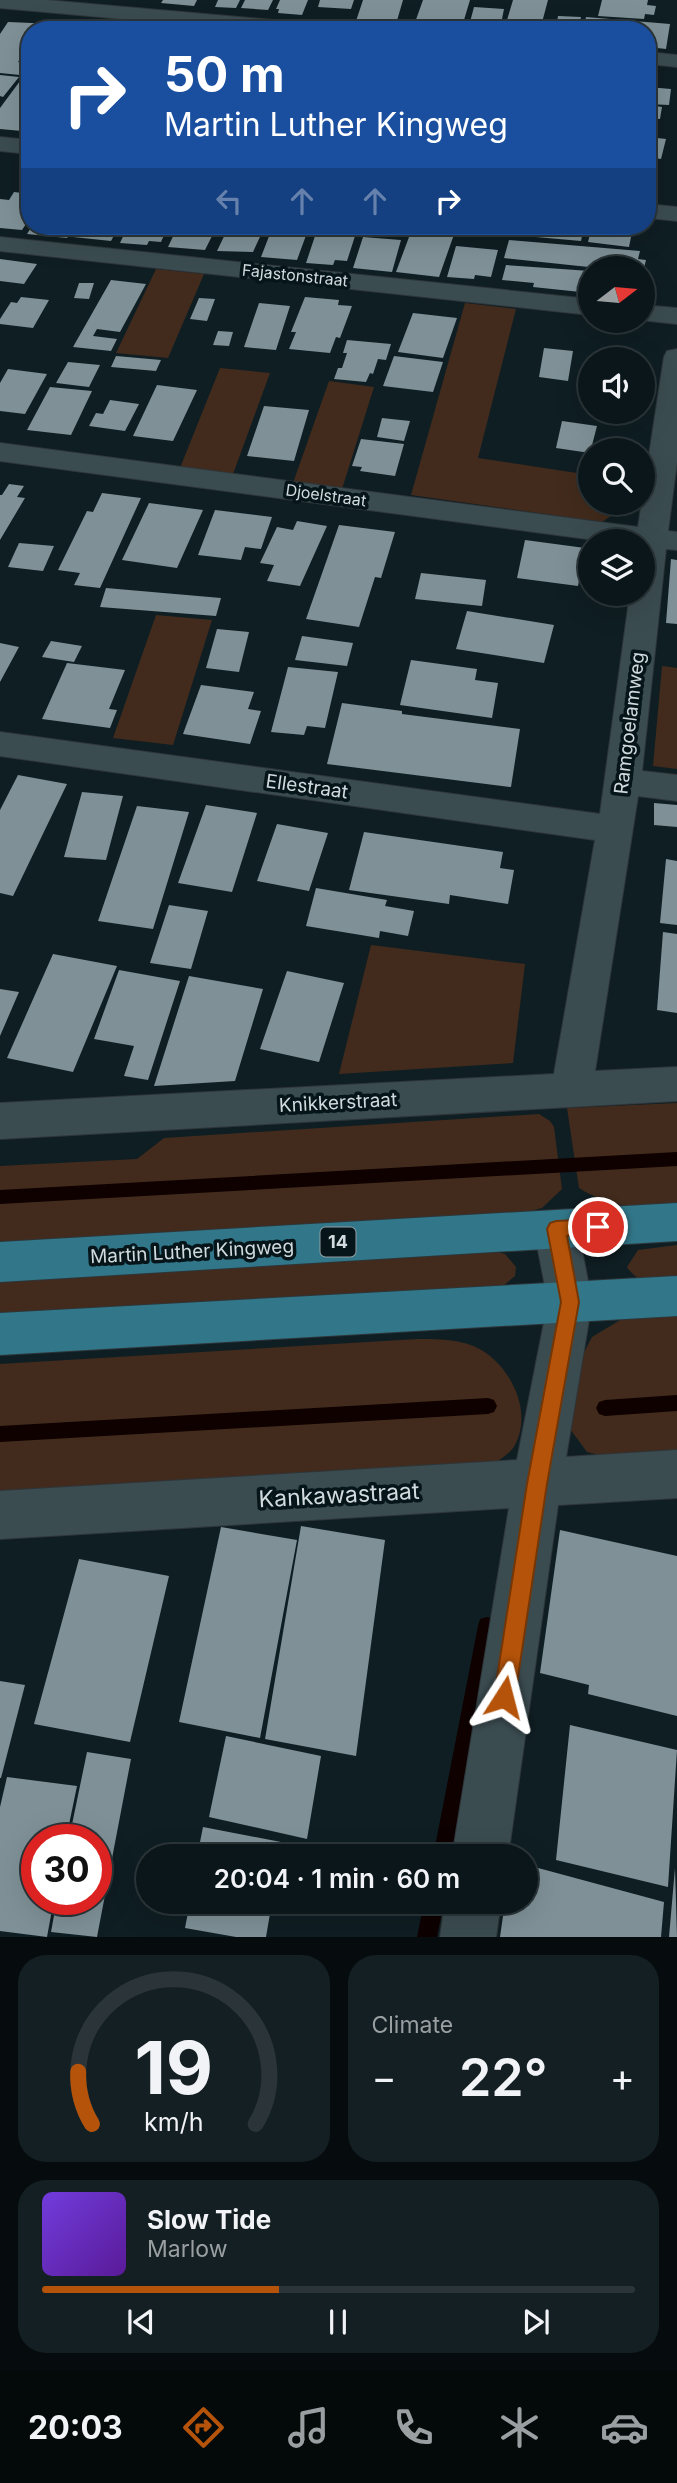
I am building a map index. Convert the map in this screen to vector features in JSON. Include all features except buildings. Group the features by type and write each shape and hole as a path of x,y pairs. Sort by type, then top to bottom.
{"main road":[{"name":"Martin Luther Kingweg","path":"0,1262 677,1222"},
{"path":"0,1334 677,1296"}],"street":[{"path":"0,2 216,21"},
{"path":"656,59 677,61"},
{"path":"0,144 21,147"},
{"path":"656,212 677,214"},
{"name":"Fajastonstraat","path":"0,244 578,306"},
{"path":"655,314 677,316"},
{"name":"Ramgoelamweg","path":"572,1088 664,539 677,357"},
{"name":"Djoelstraat","path":"0,452 664,539"},
{"name":"Ellestraat","path":"0,744 614,829"},
{"path":"623,780 677,788"},
{"name":"Knikkerstraat","path":"0,1121 677,1084"},
{"path":"482,1844 537,1484 570,1302 556,1229"},
{"name":"Kankawastraat","path":"0,1515 677,1474"},
{"path":"468,1937 471,1914"}],"shaded area":[{"path":"156,269 204,274 168,358 116,353"},
{"path":"465,303 516,309 478,458 578,473 578,515 611,516 602,522 411,495"},
{"path":"220,368 270,373 233,474 180,468"},
{"path":"329,381 374,387 342,489 293,483"},
{"path":"156,615 212,620 173,745 113,738"},
{"path":"662,666 677,668 677,769 653,766"},
{"path":"371,945 525,964 513,1063 339,1074"},
{"path":"677,1103 677,1208 615,1204 579,1188 567,1108"},
{"path":"539,1114 554,1127 562,1189 542,1208 519,1214 0,1243 0,1166 137,1159 164,1138"},
{"path":"677,1245 677,1284 643,1280 627,1267 638,1250"},
{"path":"492,1251 505,1254 516,1267 515,1276 503,1286 0,1313 0,1278"},
{"path":"677,1316 677,1456 621,1460 587,1452 570,1429 573,1374 592,1337 622,1319"},
{"path":"418,1339 453,1341 479,1348 504,1371 517,1394 521,1420 515,1445 504,1457 490,1466 0,1494 0,1364"}],"waterway":[{"path":"0,1197 677,1159"},
{"path":"605,1408 677,1403"},
{"path":"0,1434 488,1406"},
{"path":"445,1844 487,1626"},
{"path":"427,1937 432,1914"}],"route":[{"path":"504,1697 537,1484 570,1302 556,1229 598,1227"}]}
